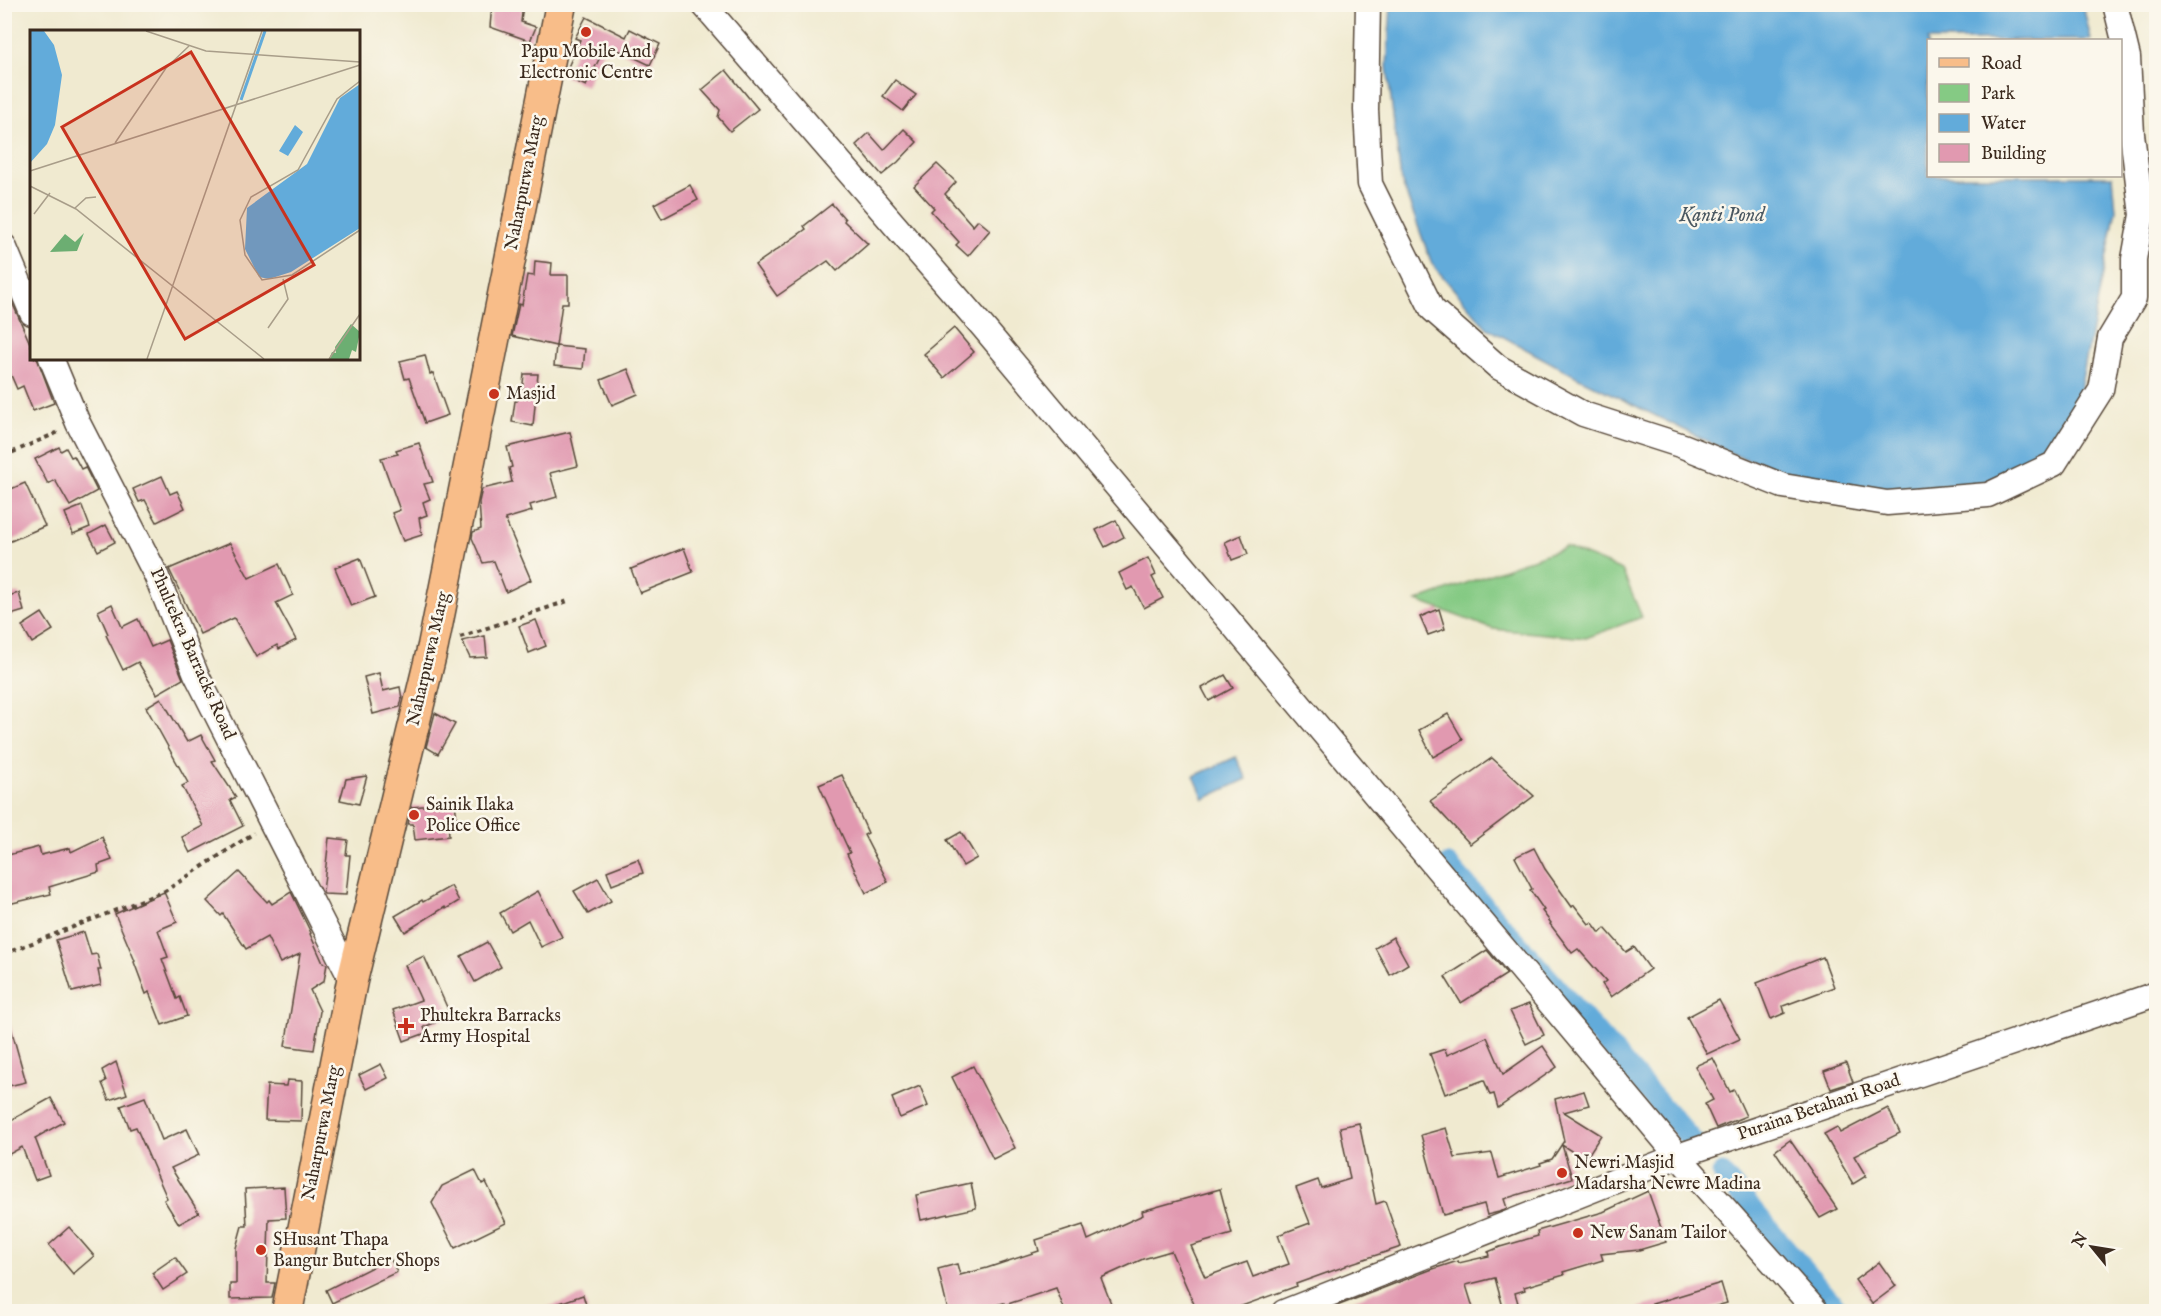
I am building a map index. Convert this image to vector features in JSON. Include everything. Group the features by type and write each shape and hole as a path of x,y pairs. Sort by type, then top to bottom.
{"main road":[{"name":"Naharpurwa Marg","path":"287,1311 352,981 433,646 561,4"}],"street":[{"path":"703,4 991,336 1678,1156 1817,1311"},
{"path":"1368,4 1366,110 1370,184 1432,309 1498,367 1583,414 1683,446 1782,486 1887,503 1988,495 2054,464 2101,390 2110,338 2145,300 2134,259 2142,215 2132,134 2128,57 2115,4"},
{"path":"4,246 30,308"},
{"name":"Phultekra Barracks Road","path":"52,360 78,423 156,575 196,674 352,981"},
{"name":"Puraina Betahani Road","path":"1284,1311 1678,1156 2157,994"}],"path":[{"path":"4,456 78,423"},
{"path":"433,646 568,602"},
{"path":"4,954 165,891 272,821"}],"green space":[{"path":"1565,547 1622,570 1642,617 1586,638 1493,629 1417,601"}],"water":[{"name":"Kanti Pond","path":"1391,5 2083,5 2091,39 1927,39 1927,177 2113,177 2116,210 2077,404 2052,447 2014,476 1953,489 1879,491 1798,476 1737,456 1579,378 1487,328 1432,264 1401,180 1387,67"},
{"path":"1236,757 1247,779 1204,799 1194,776"}],"building":[{"path":"492,4 523,4 521,22 536,27 530,41 490,27"},
{"path":"586,17 626,37 630,29 660,44 650,65 610,46 607,53 603,51 586,86 564,76 580,40 575,38"},
{"path":"726,70 758,109 730,131 718,117 720,110 702,90"},
{"path":"895,80 916,95 903,111 883,96"},
{"path":"904,129 917,142 882,175 856,145 869,133 884,150"},
{"path":"937,164 956,182 945,194 973,226 978,220 990,230 968,256 956,245 959,242 931,211 934,208 914,186"},
{"path":"690,185 698,200 662,219 654,204"},
{"path":"832,204 845,219 844,221 868,244 837,271 828,261 777,296 755,265 806,229 804,226"},
{"path":"535,261 552,263 551,275 568,275 568,303 562,303 556,346 512,336 519,304 522,305 527,275 534,276"},
{"path":"4,284 30,343 30,360 38,360 54,403 33,411 23,386 17,389 4,359"},
{"path":"954,328 974,352 944,378 924,354"},
{"path":"556,346 585,349 583,369 554,366"},
{"path":"425,355 430,374 433,373 448,415 425,423 409,378 405,379 400,361"},
{"path":"628,369 638,394 612,405 601,380"},
{"path":"524,374 538,374 533,426 512,422 515,401 519,393 522,393"},
{"path":"570,432 578,466 550,473 557,497 530,505 532,511 505,519 531,580 506,592 494,561 483,563 472,538 473,532 481,529 479,502 482,489 512,482 509,468 512,467 507,447"},
{"path":"419,443 433,482 424,484 430,499 423,502 427,515 419,518 422,535 403,541 392,513 400,510 381,458 398,454 396,450"},
{"path":"59,447 61,451 66,448 71,457 74,456 81,469 85,467 97,491 70,506 55,480 48,484 35,459"},
{"path":"162,476 170,494 177,491 185,508 157,522 145,500 139,502 133,489"},
{"path":"25,483 45,526 4,544 4,492"},
{"path":"82,506 90,527 73,534 65,513"},
{"path":"1116,520 1124,537 1105,547 1096,530"},
{"path":"106,525 115,542 98,551 89,534"},
{"path":"1241,535 1248,554 1232,560 1225,542"},
{"path":"230,543 249,578 279,564 293,595 276,603 296,640 279,649 277,645 256,657 234,618 200,634 169,569"},
{"path":"684,548 693,572 640,593 631,569"},
{"path":"360,558 375,597 351,606 335,568"},
{"path":"1148,558 1156,575 1152,577 1163,598 1144,608 1133,587 1127,590 1119,573"},
{"path":"19,593 24,611 4,617 4,597"},
{"path":"112,604 122,627 138,619 151,647 167,640 183,679 157,694 138,662 123,670 106,635 108,634 98,611"},
{"path":"1439,609 1445,629 1428,635 1420,617"},
{"path":"42,613 53,630 32,643 22,626"},
{"path":"536,620 546,646 529,653 519,626"},
{"path":"485,636 487,657 470,658 462,641"},
{"path":"379,673 383,691 400,687 402,699 400,707 373,714 364,677"},
{"path":"1225,675 1233,688 1209,701 1202,688"},
{"path":"161,698 187,742 201,735 215,760 212,761 236,797 230,800 243,826 190,853 182,837 203,826 182,786 188,783 146,707"},
{"path":"435,713 455,724 438,754 426,747"},
{"path":"1448,714 1463,740 1433,757 1419,730"},
{"path":"1492,758 1534,796 1470,844 1430,801"},
{"path":"842,775 868,833 864,835 888,882 866,893 847,854 850,853 819,785"},
{"path":"367,776 359,804 340,800 346,779"},
{"path":"455,803 457,819 448,820 449,836 415,840 413,824 408,824 412,807"},
{"path":"961,832 977,858 963,866 947,840"},
{"path":"102,837 112,860 98,865 99,872 49,887 51,894 4,905 4,856 39,847 41,855 70,848 71,852"},
{"path":"329,838 348,840 346,855 350,855 346,895 324,894 323,892"},
{"path":"1534,848 1545,869 1572,907 1574,905 1589,924 1592,922 1600,933 1605,928 1626,952 1634,947 1650,969 1611,997 1602,984 1606,981 1578,949 1572,953 1550,924 1542,911 1544,910 1530,890 1532,889 1515,857"},
{"path":"638,859 643,873 612,885 607,871"},
{"path":"239,872 267,902 269,900 272,904 291,892 323,963 327,964 324,981 310,990 320,1011 314,1050 285,1046 300,954 280,963 267,937 246,949 223,914 221,916 207,901"},
{"path":"598,878 611,901 588,914 574,891"},
{"path":"451,886 459,901 405,932 395,916"},
{"path":"538,891 562,937 541,947 528,920 510,931 500,913"},
{"path":"164,892 177,922 158,930 168,957 162,959 177,999 180,997 187,1016 162,1025 149,992 146,994 115,914"},
{"path":"84,932 91,955 97,954 101,970 98,970 101,985 72,992 56,940"},
{"path":"1393,937 1408,964 1390,975 1375,948"},
{"path":"487,942 501,967 475,982 461,956"},
{"path":"1487,950 1507,974 1461,1003 1445,977"},
{"path":"424,956 451,1016 424,1027 426,1033 404,1041 393,1010 421,1000 405,965"},
{"path":"1823,957 1834,987 1783,1006 1785,1013 1771,1019 1757,983"},
{"path":"1719,1000 1740,1039 1707,1054 1687,1017"},
{"path":"1529,1004 1544,1035 1526,1044 1510,1011"},
{"path":"9,1021 26,1082 4,1087 4,1022"},
{"path":"1487,1037 1503,1074 1543,1046 1557,1067 1498,1108 1494,1094 1490,1095 1484,1080 1445,1094 1430,1054 1445,1049 1447,1055"},
{"path":"1713,1058 1730,1092 1734,1090 1746,1116 1716,1128 1705,1104 1713,1100 1695,1066"},
{"path":"116,1062 127,1094 109,1100 102,1083 106,1081 102,1070"},
{"path":"1846,1063 1853,1082 1831,1089 1824,1071"},
{"path":"381,1064 388,1078 366,1089 359,1075"},
{"path":"973,1066 1015,1148 993,1159 952,1077"},
{"path":"287,1080 302,1081 301,1121 265,1120 267,1085 286,1086"},
{"path":"920,1086 928,1106 900,1118 892,1098"},
{"path":"1584,1091 1589,1105 1564,1112 1601,1135 1585,1160 1562,1145 1572,1178 1504,1199 1507,1208 1499,1212 1487,1215 1484,1204 1443,1215 1421,1135 1446,1128 1455,1158 1492,1153 1499,1178 1541,1165 1540,1163 1552,1159 1564,1141 1555,1099"},
{"path":"145,1097 162,1140 187,1129 199,1155 171,1168 199,1213 179,1224 164,1200 167,1198 136,1127 130,1129 121,1106"},
{"path":"51,1098 64,1122 35,1138 49,1175 35,1180 22,1147 4,1157 4,1124"},
{"path":"1888,1108 1900,1133 1854,1156 1866,1176 1853,1184 1824,1134 1837,1127 1840,1133"},
{"path":"1359,1123 1376,1204 1385,1201 1401,1247 1346,1265 1228,1311 1197,1311 1171,1251 1143,1259 1101,1278 1114,1311 1065,1311 1056,1288 1005,1305 1004,1303 973,1311 948,1311 938,1269 957,1264 960,1275 987,1268 1039,1251 1036,1240 1083,1225 1088,1240 1143,1215 1142,1211 1220,1189 1232,1234 1191,1246 1205,1277 1247,1262 1253,1277 1289,1264 1278,1235 1310,1223 1296,1188 1318,1180 1321,1188 1350,1179 1340,1127"},
{"path":"1790,1140 1837,1209 1820,1218 1775,1151"},
{"path":"475,1170 482,1184 486,1182 506,1223 455,1248 432,1203 442,1186"},
{"path":"971,1183 976,1208 921,1220 916,1195"},
{"path":"284,1187 286,1218 269,1219 267,1283 275,1283 272,1298 230,1299 230,1284 236,1284 236,1248 242,1226 247,1226 245,1189"},
{"path":"1648,1191 1666,1242 1639,1250 1601,1254 1603,1260 1524,1287 1525,1290 1515,1293 1518,1303 1503,1307 1495,1278 1466,1285 1474,1311 1324,1311 1430,1270 1458,1261 1459,1263 1489,1256 1488,1252 1500,1247 1538,1236 1537,1231 1603,1212"},
{"path":"69,1227 94,1256 73,1274 49,1245"},
{"path":"175,1257 187,1274 163,1290 152,1273"},
{"path":"390,1258 397,1272 332,1303 326,1290"},
{"path":"1879,1262 1896,1286 1872,1304 1855,1280"},
{"path":"1721,1283 1727,1303 1699,1311 1640,1311 1639,1308"},
{"path":"583,1295 588,1311 542,1311 542,1309"}],"waterway":[{"path":"1448,865 1696,1145"},
{"path":"1722,1174 1840,1312"}],"place":[{"name":"Papu Mobile And Electronic Centre","path":"586,32"},
{"name":"Masjid","path":"494,394"},
{"name":"Sainik Ilaka Police Office","path":"414,815"},
{"name":"Phultekra Barracks Army Hospital","path":"406,1026"},
{"name":"Newri Masjid Madarsha Newre Madina","path":"1562,1173"},
{"name":"New Sanam Tailor","path":"1578,1233"},
{"name":"SHusant Thapa Bangur Butcher Shops","path":"261,1250"}]}
